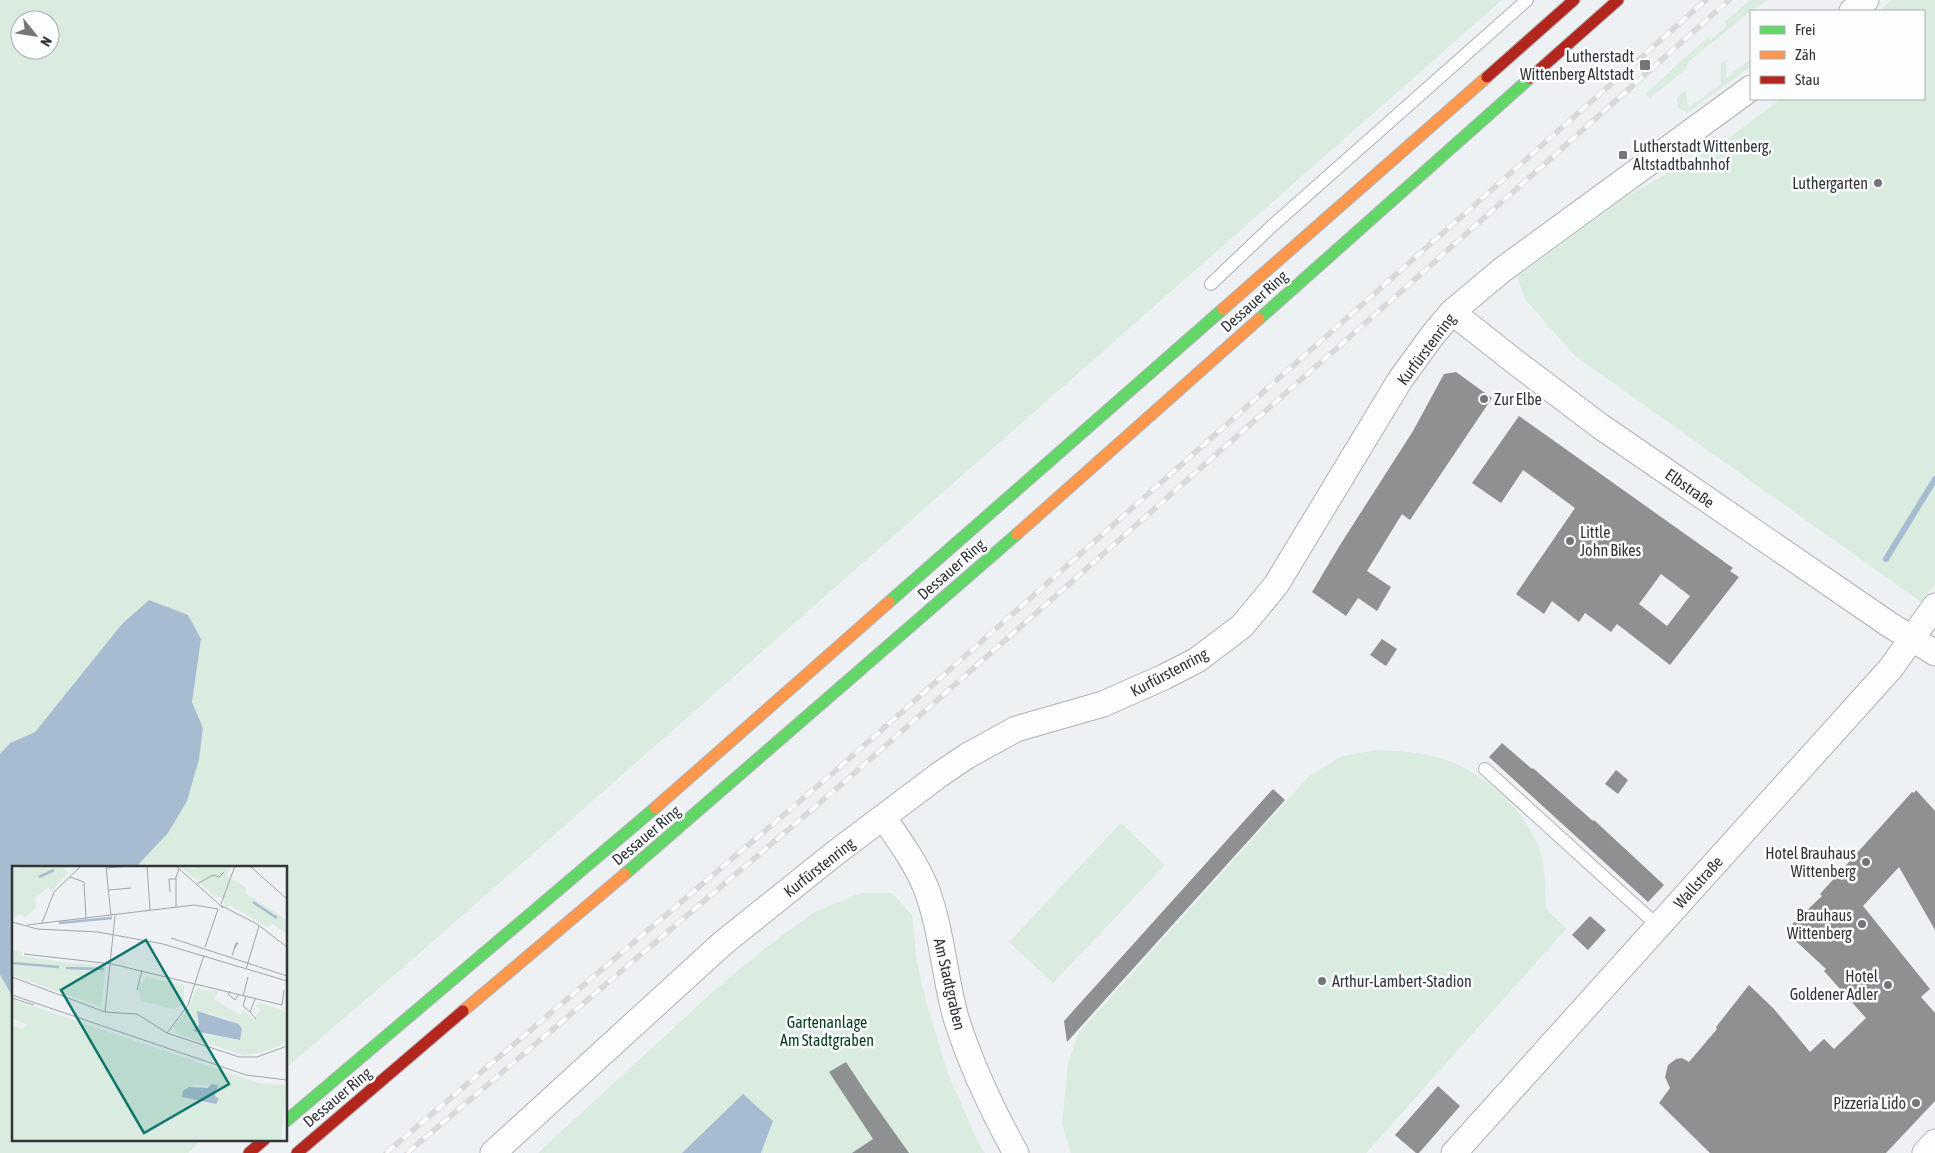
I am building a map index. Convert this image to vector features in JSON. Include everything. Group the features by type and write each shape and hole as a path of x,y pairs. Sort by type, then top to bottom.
{"main road":[{"name":"Dessauer Ring","path":"288,1119 692,776 1574,0"},
{"name":"Dessauer Ring","path":"297,1153 713,799 1060,495 1618,0"},
{"path":"249,1153 264,1140"}],"street":[{"path":"1853,10 1866,0"},
{"name":"Kurfürstenring","path":"493,1153 716,949 939,775 967,756 1004,735 1027,725 1103,704 1129,694 1197,660 1242,626 1276,585 1400,380 1452,312 1502,270 1750,89"},
{"name":"Elbstraße","path":"1452,312 1600,426 1873,614 1935,653"},
{"name":"Wallstraße","path":"1454,1153 1885,675 1913,639 1935,606"},
{"name":"Am Stadtgraben","path":"883,817 913,863 926,888 936,923 948,988 964,1042 988,1100 1016,1153"},
{"path":"1925,1153 1935,1142"}],"lane":[{"path":"1211,284 1272,226 1527,0"},
{"path":"1485,768 1658,926"}],"green space":[{"path":"0,0 1502,0 421,952 288,1066 288,866 137,866 168,833 203,728 192,702 201,639 122,624 35,732 10,743 0,754"},
{"path":"1750,0 1768,0 1750,10 1688,62 1686,69 1650,98 1645,94 1708,37 1711,40 1727,26 1725,22"},
{"path":"1892,0 1935,0 1935,584 1921,602 1574,355 1525,299 1517,277 1628,196 1726,140 1780,100 1925,100 1925,10 1880,10"},
{"path":"1726,60 1726,78 1750,60 1750,67 1687,113 1678,107 1677,99 1682,92 1686,91 1688,108 1721,84 1721,63"},
{"name":"Arthur-Lambert-Stadion","path":"1376,750 1418,753 1443,759 1473,773 1502,795 1525,822 1534,836 1543,865 1546,908 1566,929 1366,1153 1071,1153 1062,1124 1068,1064 1078,1034 1309,776 1342,756"},
{"path":"1121,823 1165,865 1053,983 1009,942"},
{"name":"Gartenanlage Am Stadtgraben","path":"860,893 892,893 912,915 917,962 925,998 947,1071 979,1145 985,1153 761,1153 773,1121 743,1095 682,1153 538,1153 716,989 763,950 813,913"},
{"path":"0,975 12,996 12,1140 202,1140 188,1153 0,1153"}],"water":[{"path":"149,600 188,615 201,639 192,702 203,728 199,759 187,801 168,833 137,866 12,866 12,996 0,975 0,754 10,743 35,732 122,624"},
{"path":"743,1094 773,1121 761,1153 682,1153"}],"building":[{"path":"1456,372 1492,398 1410,520 1402,514 1367,571 1391,587 1377,611 1358,598 1346,616 1312,592 1413,431 1444,374"},
{"path":"1519,416 1733,568 1730,571 1739,577 1670,665 1617,624 1611,632 1585,613 1579,622 1552,601 1544,614 1516,594 1575,508 1523,470 1501,503 1472,483","holes":["1661,574 1690,596 1667,626 1639,604"]},
{"path":"1382,639 1397,649 1386,666 1370,655"},
{"path":"1502,743 1594,820 1664,885 1648,902 1489,757"},
{"path":"1616,770 1628,780 1618,794 1605,784"},
{"path":"1273,789 1285,800 1067,1042 1064,1021"},
{"path":"1916,790 1935,811 1935,930 1899,867 1863,906 1930,989 1921,997 1935,1013 1935,1101 1886,1153 1710,1153 1659,1103 1670,1088 1665,1077 1668,1065 1676,1059 1682,1058 1689,1062 1717,1029 1716,1027 1749,985 1774,1009 1810,1052 1824,1039 1834,1049 1866,1018 1824,971 1826,969 1785,931 1822,896 1820,894 1912,792 1914,793"},
{"path":"1590,916 1606,930 1588,950 1572,935"},
{"path":"846,1062 909,1153 852,1153 873,1139 829,1072"},
{"path":"1438,1086 1460,1106 1419,1153 1416,1153 1395,1135"}],"waterway":[{"path":"1886,559 1935,479"}],"railway":[{"path":"386,1153 833,773 1706,0"},
{"path":"407,1153 842,784 1729,0"}],"traffic: fast":[{"path":"1259,319 1530,78"},
{"path":"889,602 1223,309"},
{"path":"625,874 1017,534"},
{"path":"288,1119 655,808"}],"traffic: slow":[{"path":"1223,309 1487,77"},
{"path":"1017,534 1259,319"},
{"path":"655,808 889,602"},
{"path":"463,1011 625,874"}],"traffic: jam":[{"path":"1487,77 1574,0"},
{"path":"1530,78 1618,0"},
{"path":"297,1153 463,1011"},
{"path":"249,1153 264,1140"}],"place":[{"name":"Lutherstadt Wittenberg Altstadt","path":"1645,65"},
{"name":"Lutherstadt Wittenberg, Altstadtbahnhof","path":"1623,155"},
{"name":"Luthergarten","path":"1878,183"},
{"name":"Zur Elbe","path":"1484,399"},
{"name":"Little John Bikes","path":"1570,541"},
{"name":"Hotel Brauhaus Wittenberg","path":"1866,862"},
{"name":"Brauhaus Wittenberg","path":"1862,924"},
{"name":"Arthur-Lambert-Stadion","path":"1322,981"},
{"name":"Hotel Goldener Adler","path":"1888,985"},
{"name":"Pizzeria Lido","path":"1916,1103"}]}
